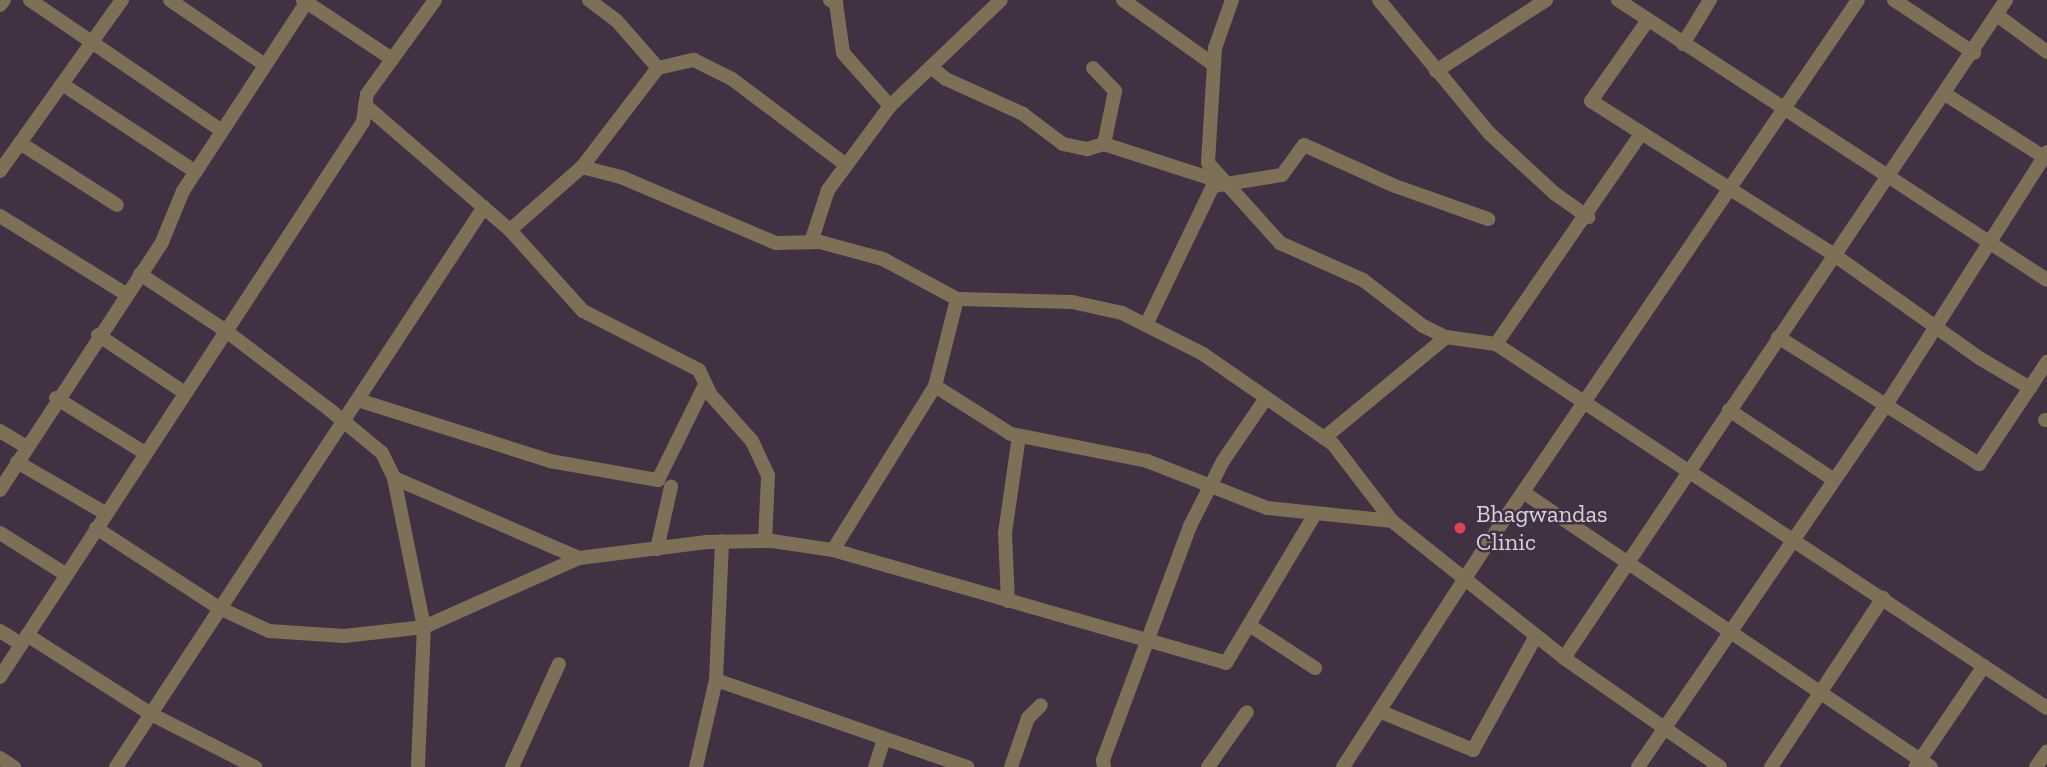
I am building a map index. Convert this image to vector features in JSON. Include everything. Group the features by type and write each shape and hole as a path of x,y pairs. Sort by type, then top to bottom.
{"street":[{"path":"0,5 4,0"},
{"path":"30,0 222,131"},
{"path":"0,171 122,0"},
{"path":"170,0 265,65"},
{"path":"0,677 363,122 367,94 435,0"},
{"path":"589,0 616,20 658,68"},
{"path":"830,0 836,4 843,53 890,106"},
{"path":"811,242 828,190 890,106 1001,0"},
{"path":"1123,0 1214,65"},
{"path":"1232,0 1215,48 1208,163 1280,243 1363,280 1423,326 1446,337 1496,344 1586,399 2047,708"},
{"path":"1379,0 1489,133 1554,194 1588,217"},
{"path":"1436,71 1546,0"},
{"path":"1618,0 1783,111 1889,175 2047,280"},
{"path":"1683,44 1710,0"},
{"path":"1343,767 1464,579 1858,0"},
{"path":"1894,0 1974,52"},
{"path":"1564,658 1833,254 1974,52 2006,0"},
{"path":"0,490 56,398 162,242 196,172 306,1 392,59"},
{"path":"1997,15 2047,51"},
{"path":"1648,20 1591,101 1833,254 1936,327 2030,388"},
{"path":"510,230 582,167 658,68 694,60 733,79 846,165"},
{"path":"931,67 946,79 1023,114 1063,144 1087,149 1104,144 1223,182"},
{"path":"1093,68 1115,92 1104,144"},
{"path":"62,84 196,172"},
{"path":"1638,767 1662,727 1885,405 1992,243 2046,155 1945,94"},
{"path":"365,105 510,230 583,311 699,370 705,385 752,441 768,475 765,541"},
{"path":"1496,344 1588,217 1641,134"},
{"path":"20,143 117,205"},
{"path":"1146,325 1213,186 1223,182 1282,175 1304,145 1395,186 1488,219"},
{"path":"582,167 621,177 776,243 811,242 883,259 957,299 1072,302 1122,313 1203,354 1324,438 1392,521 1464,579 1564,658 1720,767"},
{"path":"116,767 484,207"},
{"path":"0,216 126,294"},
{"path":"140,274 226,331 382,453 394,478 424,627 418,767"},
{"path":"832,550 935,386 957,299"},
{"path":"98,335 185,393"},
{"path":"1324,438 1446,337"},
{"path":"1778,337 1979,464 2047,362"},
{"path":"358,400 550,461 658,480 705,385"},
{"path":"935,386 1019,436 1147,461 1267,508 1392,521"},
{"path":"56,398 145,453"},
{"path":"1104,767 1103,760 1190,526 1211,485 1266,398"},
{"path":"1729,410 1834,480"},
{"path":"0,431 27,447"},
{"path":"1008,601 1005,533 1019,436"},
{"path":"17,462 105,513"},
{"path":"394,478 579,558"},
{"path":"657,549 671,487"},
{"path":"1523,492 1626,564 1822,692 1922,765 1984,666"},
{"path":"96,528 219,608 269,631 344,636 424,627 579,558 722,541 765,541 832,550 1226,663 1315,514"},
{"path":"0,533 65,574"},
{"path":"696,767 716,680 722,541"},
{"path":"1771,767 1883,598"},
{"path":"1248,625 1315,668"},
{"path":"0,631 24,639 151,713 255,767"},
{"path":"1379,711 1473,750 1536,636"},
{"path":"512,767 559,664"},
{"path":"716,680 967,767"},
{"path":"1011,767 1028,718 1041,705"},
{"path":"1208,767 1247,712"},
{"path":"875,767 884,739"},
{"path":"2036,767 2047,751"},
{"path":"0,758 14,767"}],"place":[{"name":"Bhagwandas Clinic","path":"1460,528"}]}
